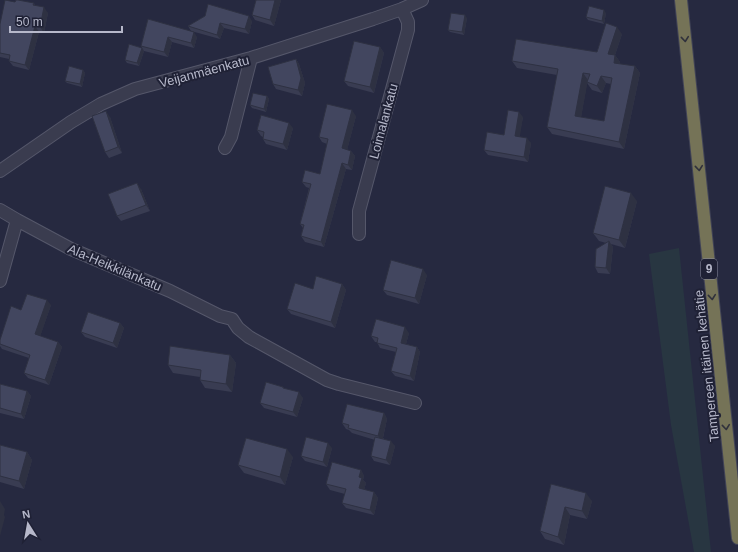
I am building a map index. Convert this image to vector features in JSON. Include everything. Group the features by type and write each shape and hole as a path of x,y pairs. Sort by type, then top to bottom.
{"highway":[{"name":"Tampereen itäinen kehätie","path":"681,0 738,538"}],"street":[{"name":"Veijanmäenkatu","path":"0,171 71,122 101,104 135,89 251,58 402,9 422,0"},
{"name":"Loimalankatu","path":"359,234 359,211 408,30 408,22 402,9"},
{"path":"225,148 231,138 251,58"},
{"name":"Ala-Heikkilänkatu","path":"0,210 84,255 170,291 207,310 232,319 238,328 249,337 327,380 415,403"},
{"path":"0,281 17,220"}],"shaded area":[{"path":"679,248 711,552 694,552 671,425 649,254"}],"building":[{"path":"5,0 15,2 18,0 34,3 33,5 44,7 40,27 35,26 25,65 9,61 10,55 0,53 0,24"},
{"path":"256,0 275,0 270,20 252,15"},
{"path":"208,4 249,16 245,29 220,23 217,35 188,26 205,16"},
{"path":"589,6 604,10 602,21 586,17"},
{"path":"451,13 465,15 462,32 448,30"},
{"path":"148,19 194,32 191,43 168,37 164,52 141,46"},
{"path":"606,23 617,27 608,54 615,55 614,63 635,66 619,142 547,127 558,69 512,61 516,39 597,52","holes":["583,73 590,74 587,82 597,86 601,76 612,78 604,121 575,116"]},
{"path":"354,41 380,47 370,87 344,81"},
{"path":"129,44 142,48 137,63 125,60"},
{"path":"296,59 301,78 298,90 273,84 268,67"},
{"path":"69,66 83,70 80,84 65,81"},
{"path":"253,93 267,96 264,109 250,105"},
{"path":"327,104 352,110 342,148 351,151 348,165 342,163 321,242 301,236 304,225 300,224 311,184 302,182 305,170 320,174 328,139 319,137"},
{"path":"508,110 519,112 515,136 527,138 524,157 484,150 487,132 504,135"},
{"path":"106,111 118,147 105,152 92,116"},
{"path":"261,115 289,123 283,144 263,139 264,132 257,130"},
{"path":"137,183 146,205 117,216 108,194"},
{"path":"605,186 631,193 619,240 593,233"},
{"path":"609,241 606,268 595,267 596,249"},
{"path":"391,260 423,269 415,298 383,290"},
{"path":"316,276 342,284 331,322 287,309 295,283 313,289"},
{"path":"27,294 47,300 35,334 58,342 45,380 24,373 30,355 0,344 11,306 21,310"},
{"path":"88,312 120,323 113,343 81,332"},
{"path":"376,319 405,327 401,343 417,347 410,376 391,371 397,348 377,343 378,338 371,336"},
{"path":"170,346 230,355 226,384 200,380 201,370 168,365"},
{"path":"266,382 299,392 293,412 260,403"},
{"path":"0,384 27,391 21,414 0,408"},
{"path":"347,404 384,413 378,436 348,428 349,425 342,423"},
{"path":"306,437 328,443 323,462 301,456"},
{"path":"375,437 391,441 386,460 371,456"},
{"path":"246,438 287,449 280,477 238,465"},
{"path":"0,445 27,452 19,481 0,476"},
{"path":"332,462 361,470 359,477 362,478 359,488 374,492 370,510 342,503 346,489 326,484"},
{"path":"551,484 586,493 582,511 565,507 558,537 540,531"}]}
